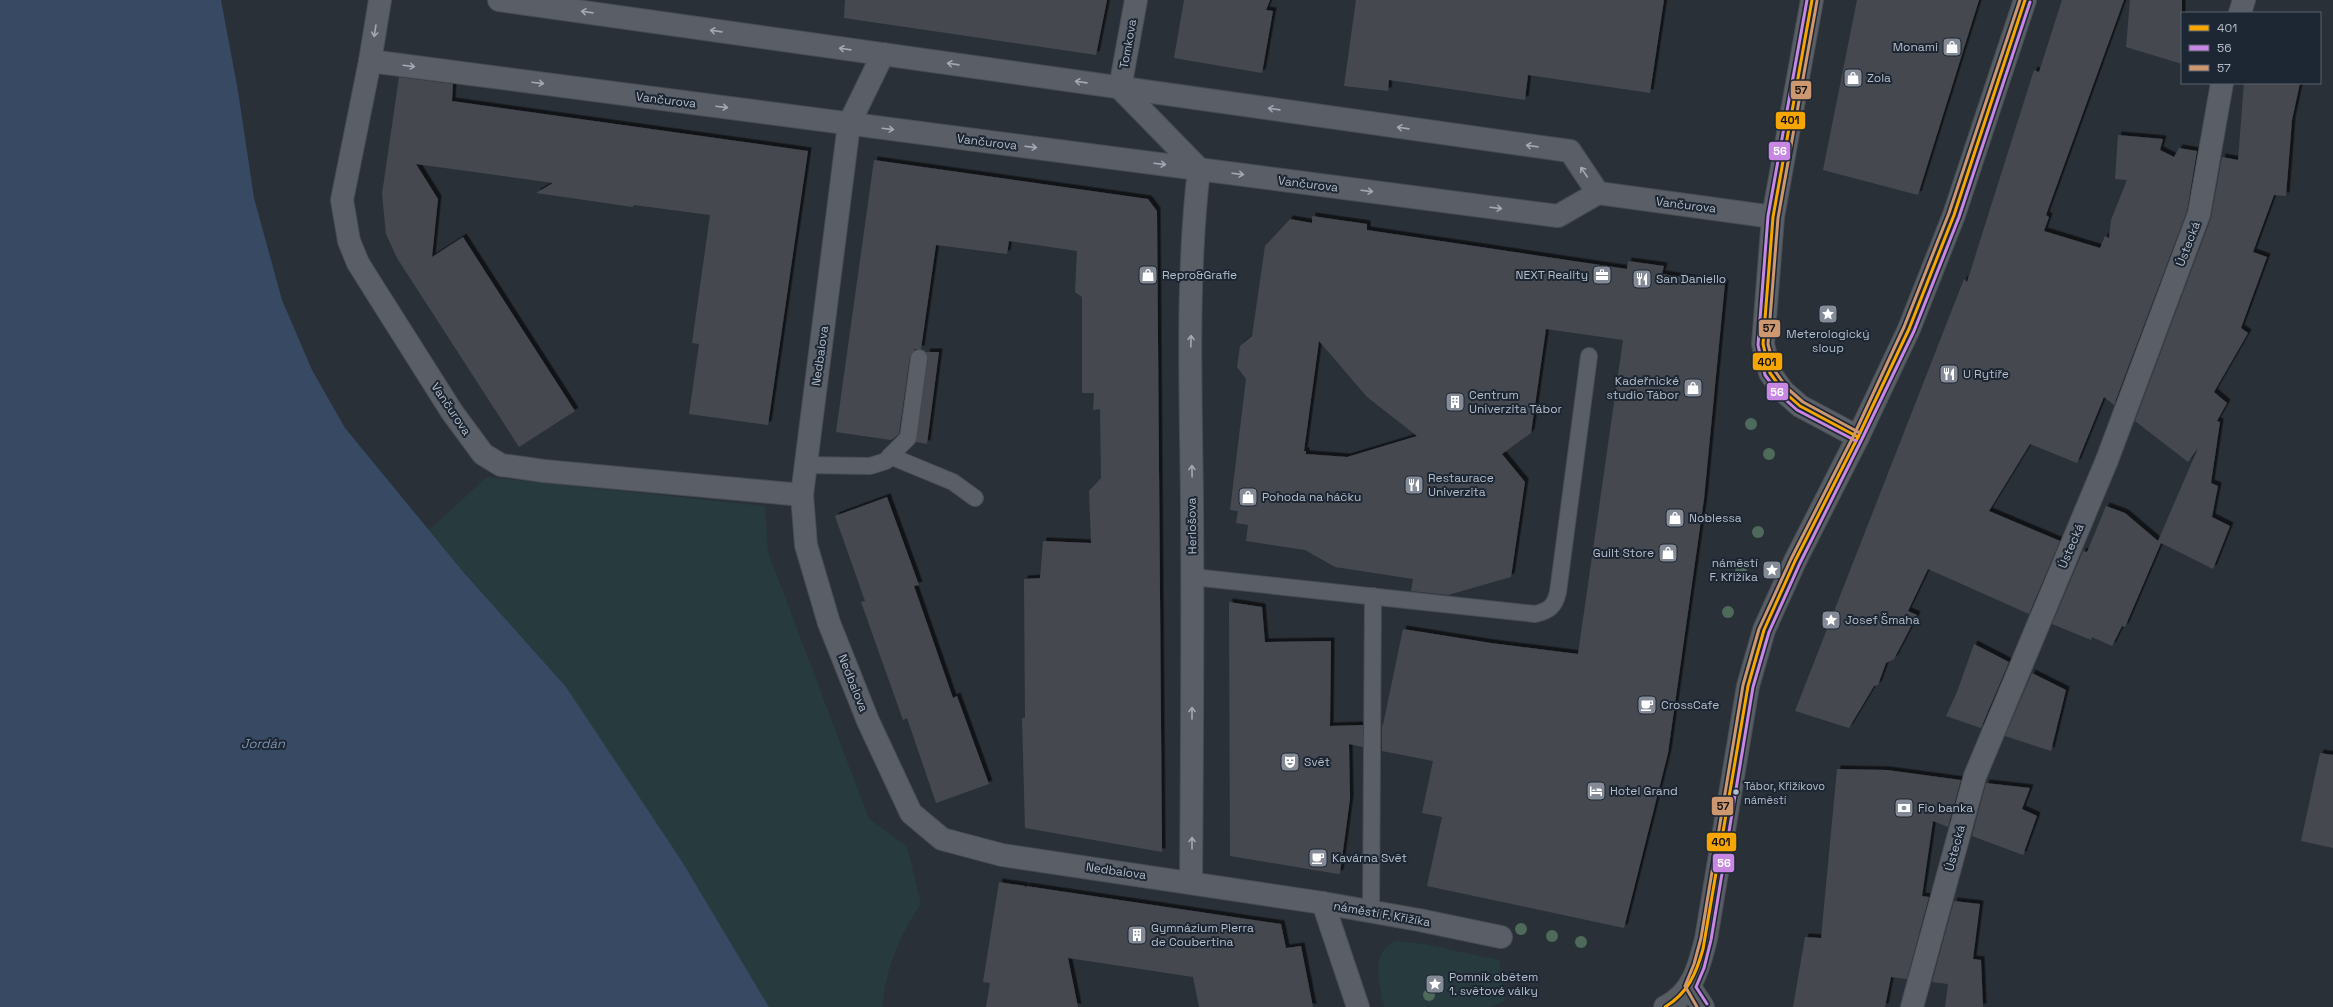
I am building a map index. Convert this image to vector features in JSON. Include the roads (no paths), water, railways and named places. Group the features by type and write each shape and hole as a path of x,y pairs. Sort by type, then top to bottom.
{"main road":[{"path":"1665,1007 1675,1002 1690,987 1699,966 1706,939 1748,686 1764,630 1795,561 1858,437 1909,329 1954,215 2025,0"},
{"path":"1690,987 1703,1007"}],"street":[{"name":"Vančurova","path":"380,0 370,61 342,200 349,241 358,263 452,412 483,454 501,465 544,471 802,495"},
{"path":"499,0 1570,152 1598,193"},
{"name":"Tomkova","path":"1120,88 1136,0"},
{"path":"1812,0 1773,217 1763,344 1770,373 1783,391 1800,406 1858,437"},
{"path":"2240,12 2244,0"},
{"name":"Nedbalova","path":"883,54 849,124 802,495 806,545 829,623 868,721 911,813 942,839 1002,855 1191,882 1323,903"},
{"name":"Vančurova","path":"370,61 1558,216 1598,193 1773,217"},
{"name":"Ústecká","path":"1912,1007 1974,776 2106,460 2200,214 2222,84"},
{"path":"1120,88 1199,169"},
{"name":"Herlošova","path":"1191,882 1193,577 1191,362 1195,209 1199,169"},
{"name":"náměstí F. Křižíka","path":"1358,1007 1323,903 1501,938"}],"lane":[{"path":"1193,577 1535,614 1544,612 1552,607 1558,592 1589,356"},
{"path":"806,465 870,466 886,461 908,438 918,358"},
{"path":"890,456 952,482 975,498"},
{"path":"1371,912 1373,596"}],"water":[{"name":"Jordán","path":"0,0 221,0 238,91 254,198 282,300 312,370 345,428 465,574 566,687 683,863 769,1007 0,1007"}],"place":[{"name":"Monami","path":"1952,47"},
{"name":"Zola","path":"1853,78"},
{"name":"Repro&Grafie","path":"1148,275"},
{"name":"NEXT Reality","path":"1602,275"},
{"name":"San Daniello","path":"1642,279"},
{"name":"Meterologický sloup","path":"1828,314"},
{"name":"U Rytíře","path":"1949,374"},
{"name":"Kadeřnické studio Tábor","path":"1693,388"},
{"name":"Centrum Univerzita Tábor","path":"1455,402"},
{"name":"Restaurace Univerzita","path":"1414,485"},
{"name":"Pohoda na háčku","path":"1248,497"},
{"name":"Noblessa","path":"1675,518"},
{"name":"Guilt Store","path":"1668,553"},
{"name":"náměstí F. Křižíka","path":"1772,570"},
{"name":"Josef Šmaha","path":"1831,620"},
{"name":"CrossCafe","path":"1647,705"},
{"name":"Svět","path":"1290,762"},
{"name":"Hotel Grand","path":"1596,791"},
{"name":"Tábor, Křižíkovo náměstí","path":"1736,792"},
{"name":"Fio banka","path":"1904,808"},
{"name":"Kavárna Svět","path":"1318,858"},
{"name":"Gymnázium Pierra de Coubertina","path":"1137,935"},
{"name":"Pomník obětem 1. světové války","path":"1435,984"}]}
